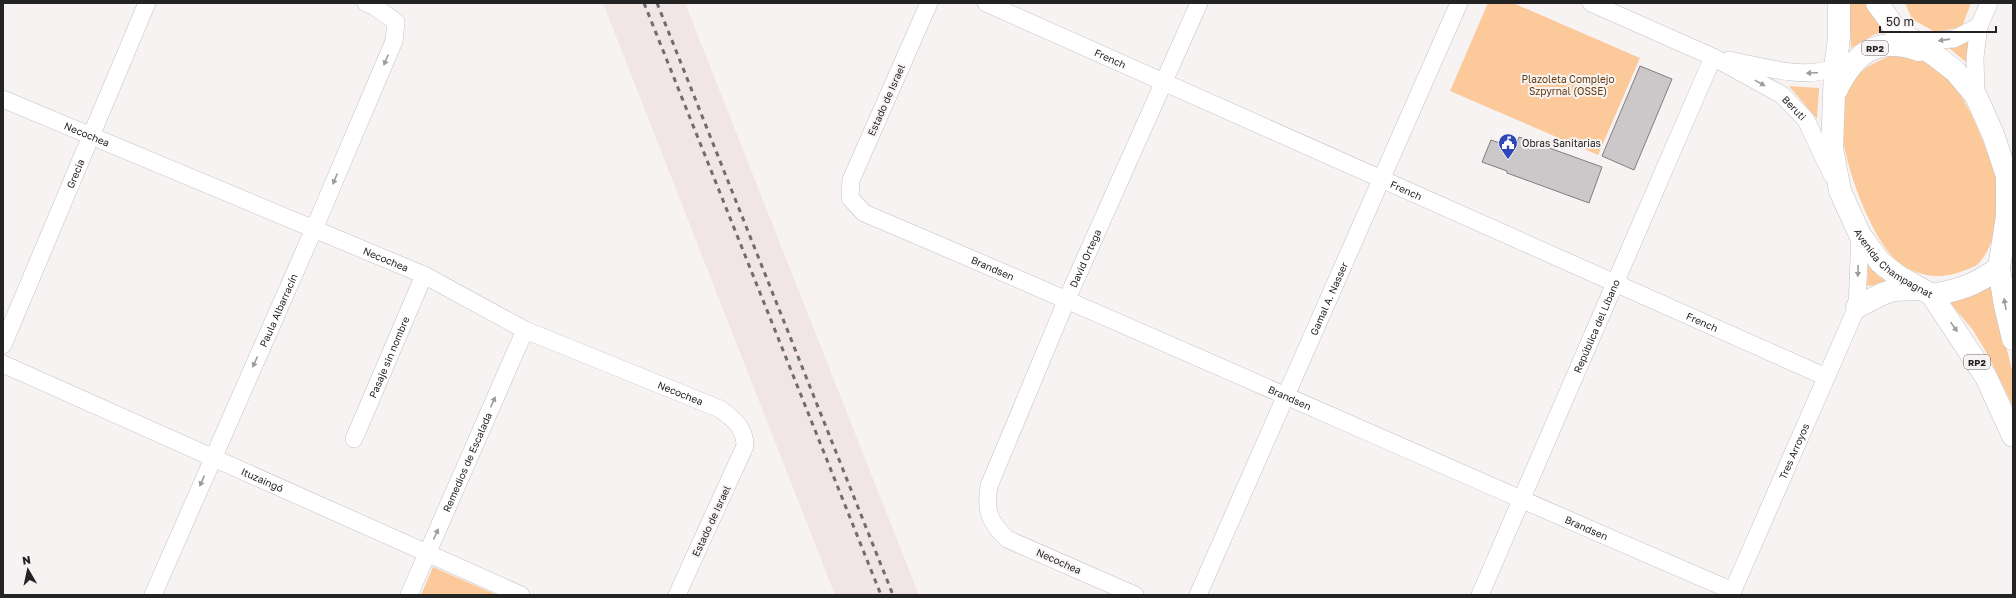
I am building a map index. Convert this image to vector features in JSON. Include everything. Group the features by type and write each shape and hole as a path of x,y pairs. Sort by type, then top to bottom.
{"highway":[{"name":"RP2","path":"1834,96 1835,69 1839,38 1839,3"},
{"name":"RP2","path":"1877,3 1895,28 1955,71 1976,96 1993,134 2010,178 2005,255 2005,306 2013,339"},
{"name":"RP2","path":"1834,96 1845,72 1860,54 1890,43 1905,45 1937,57"},
{"name":"Avenida Champagnat","path":"1834,96 1832,148 1840,191 1860,235 1880,262 1898,276 1926,292 1986,377 2013,436"},
{"path":"1857,307 1882,294 1894,290 1926,292 1953,291 1979,282 2005,255"}],"street":[{"name":"Grecia","path":"3,345 147,3"},
{"name":"Paula Albarracín","path":"152,595 314,229 394,41 396,22 375,7 366,3"},
{"name":"Estado de Israel","path":"850,198 850,180 929,3"},
{"name":"French","path":"986,3 1165,81 1381,180 1826,377"},
{"name":"David Ortega","path":"990,518 986,503 989,486 1067,299 1199,3"},
{"name":"Gamal A. Nasser","path":"1198,595 1459,3"},
{"name":"Beruti","path":"1591,3 1713,57 1782,95 1806,120 1840,191"},
{"path":"1976,96 1975,57 1979,26 1988,3"},
{"path":"1890,43 1954,39 1979,26"},
{"name":"Beruti","path":"1713,57 1787,72 1814,73 1835,69 1860,54"},
{"name":"República del Líbano","path":"1480,595 1713,57"},
{"name":"Necochea","path":"3,99 424,276 525,330 720,409 740,426 745,436 745,446"},
{"name":"Brandsen","path":"850,198 864,213 1067,299 1732,593"},
{"path":"1857,307 1860,235"},
{"name":"Pasaje sin nombre","path":"354,439 424,276"},
{"name":"Tres Arroyos","path":"1732,593 1857,307"},
{"name":"Remedios de Escalada","path":"409,595 525,330"},
{"name":"Ituzaingó","path":"3,364 428,552 521,595"},
{"name":"Estado de Israel","path":"677,595 745,446"},
{"name":"Necochea","path":"990,518 997,529 1007,539 1135,595"}],"shaded area":[{"path":"603,3 685,3 919,595 835,595"}],"green space":[{"name":"Plazoleta Complejo Szpyrnal (OSSE)","path":"1488,3 1513,3 1640,58 1598,155 1450,91"},
{"path":"1849,3 1868,3 1887,32 1875,34 1851,48"},
{"path":"1905,3 1971,3 1962,27 1935,32 1912,19"},
{"path":"1969,42 1967,63 1949,48"},
{"path":"1897,53 1916,56 1931,64 1952,83 1960,94 1974,120 1996,174 1998,212 1995,230 1990,245 1979,263 1969,269 1946,276 1929,276 1913,271 1898,262 1887,249 1875,231 1864,209 1847,159 1842,135 1841,114 1843,97 1847,88 1858,74 1872,64"},
{"path":"1789,86 1819,88 1817,119"},
{"path":"1868,262 1877,275 1890,283 1867,286"},
{"path":"1994,280 2000,322 2013,374 2013,407 1989,357 1973,330 1950,303 1969,296"},
{"path":"433,567 497,595 421,595"}],"building":[{"path":"1640,66 1672,79 1634,170 1602,156"},
{"path":"1519,137 1602,167 1589,203 1507,173 1507,171 1482,162 1491,140 1515,148"}],"railway":[{"path":"644,3 881,595"},
{"path":"657,3 893,595"}],"place":[{"name":"Obras Sanitarias","path":"1508,160"}]}
